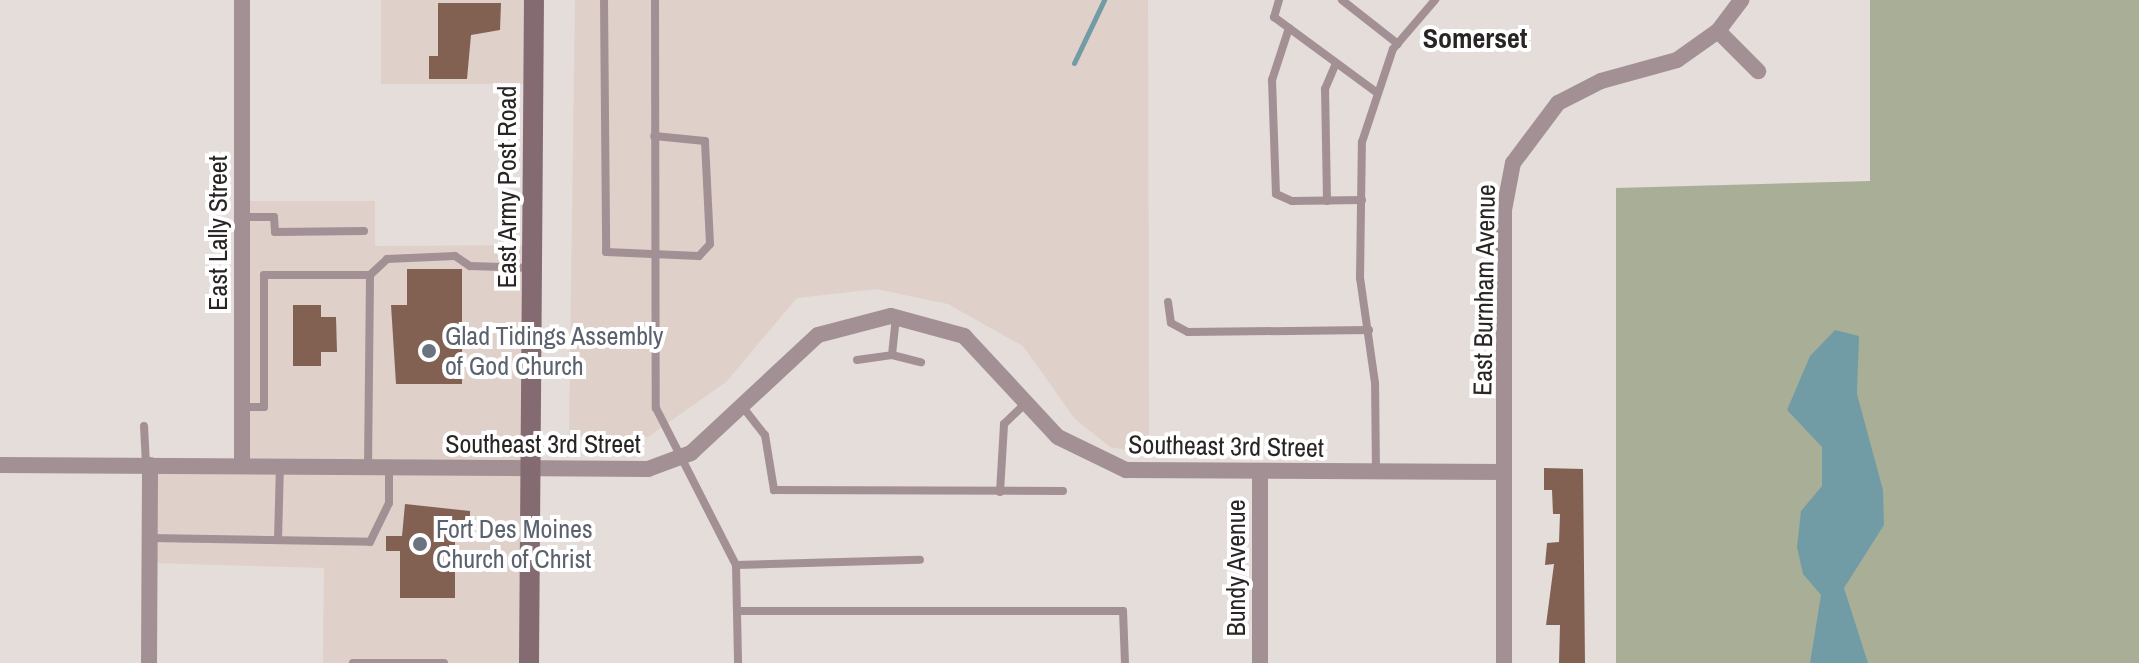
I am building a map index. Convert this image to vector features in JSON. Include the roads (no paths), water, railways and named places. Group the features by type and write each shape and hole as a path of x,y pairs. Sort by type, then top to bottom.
{"main road":[{"name":"East Army Post Road","path":"529,663 534,0"}],"street":[{"name":"East Lally Street","path":"242,0 242,465"},
{"name":"East Burnham Avenue","path":"1504,663 1504,210 1524,140 1579,89 1677,60 1718,31 1741,0"},
{"path":"1718,31 1758,71"},
{"name":"Southeast 3rd Street","path":"0,465 242,465 625,472 677,460 742,406 818,335 866,317 896,316 964,336 1058,437 1103,463 1152,473 1504,472"},
{"path":"148,465 149,663"},
{"name":"Bundy Avenue","path":"1260,473 1260,663"}],"lane":[{"path":"604,0 604,245 609,256 699,256 710,244 705,141 654,136"},
{"path":"655,0 656,408 677,460 736,565 738,663"},
{"path":"1279,0 1274,17 1376,92"},
{"path":"1342,0 1398,44"},
{"path":"1376,473 1369,330 1360,278 1362,142 1376,92 1398,44 1432,1"},
{"path":"1289,28 1272,80 1276,194 1327,201 1362,200"},
{"path":"1327,201 1325,89 1336,63"},
{"path":"242,217 274,217 275,232 364,231"},
{"path":"242,407 264,407 264,275 370,275 387,259 455,256 470,266 532,268"},
{"path":"368,467 370,275"},
{"path":"1168,302 1171,323 1188,332 1369,330"},
{"path":"892,355 896,316"},
{"path":"857,360 892,355 921,362"},
{"path":"1000,492 1004,424 1027,401"},
{"path":"742,406 765,435 774,490 1063,491"},
{"path":"144,426 148,465"},
{"path":"278,540 280,466"},
{"path":"150,538 370,542 389,503 389,467"},
{"path":"736,565 920,560"},
{"path":"737,611 1123,611 1125,663"},
{"path":"353,663 444,663"}],"water":[{"path":"1835,330 1859,336 1857,394 1883,490 1884,525 1844,588 1868,663 1810,663 1821,595 1803,574 1797,547 1801,511 1822,486 1822,447 1787,410 1810,356"}],"waterway":[{"path":"1074,63 1104,0"}],"place":[{"name":"Glad Tidings Assembly of God Church","path":"429,351"},
{"name":"Fort Des Moines Church of Christ","path":"420,544"}],"district":[{"name":"Somerset","path":"1475,38"}]}
